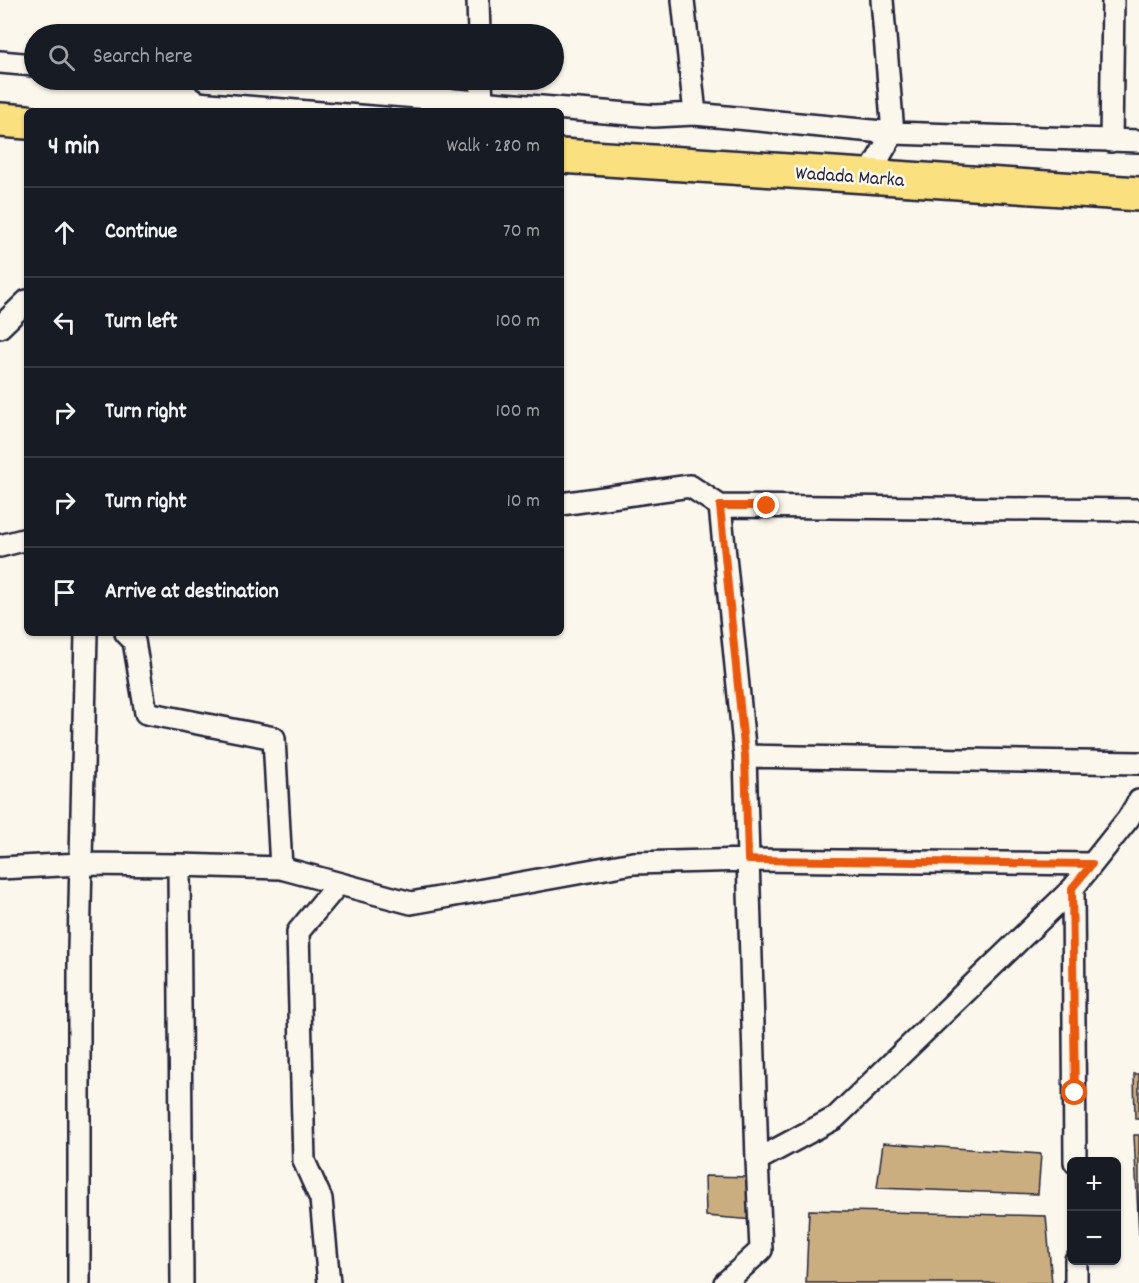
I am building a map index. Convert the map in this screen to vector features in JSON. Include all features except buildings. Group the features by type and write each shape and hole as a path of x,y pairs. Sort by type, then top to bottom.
{"main road":[{"path":"0,120 24,122"},
{"name":"Wadada Marka","path":"564,156 1139,194"}],"street":[{"path":"478,0 479,24"},
{"path":"683,0 695,114"},
{"path":"867,176 893,133 882,0"},
{"path":"1112,141 1113,0"},
{"path":"0,62 24,64"},
{"path":"325,90 548,108"},
{"path":"481,90 482,103"},
{"path":"564,109 654,116 695,114 893,133 1139,141"},
{"path":"0,327 24,304"},
{"path":"564,504 690,486 720,506 1139,510"},
{"path":"720,506 745,756 761,1250 725,1283"},
{"path":"0,546 24,540"},
{"path":"78,1283 81,864 86,636"},
{"path":"129,636 134,641 146,713 274,738 281,868"},
{"path":"745,756 1139,763"},
{"path":"757,1160 835,1118 1072,888 1139,801"},
{"path":"0,868 81,864 281,868 411,903 633,863 748,860 1092,864"},
{"path":"179,865 182,1283"},
{"path":"329,1283 321,1199 304,1161 297,932 338,884"},
{"path":"1072,888 1075,1157"},
{"path":"1076,1265 1077,1283"}],"route":[{"path":"767,506 720,506 745,756 748,860 1092,864 1072,888 1075,1093"}]}
